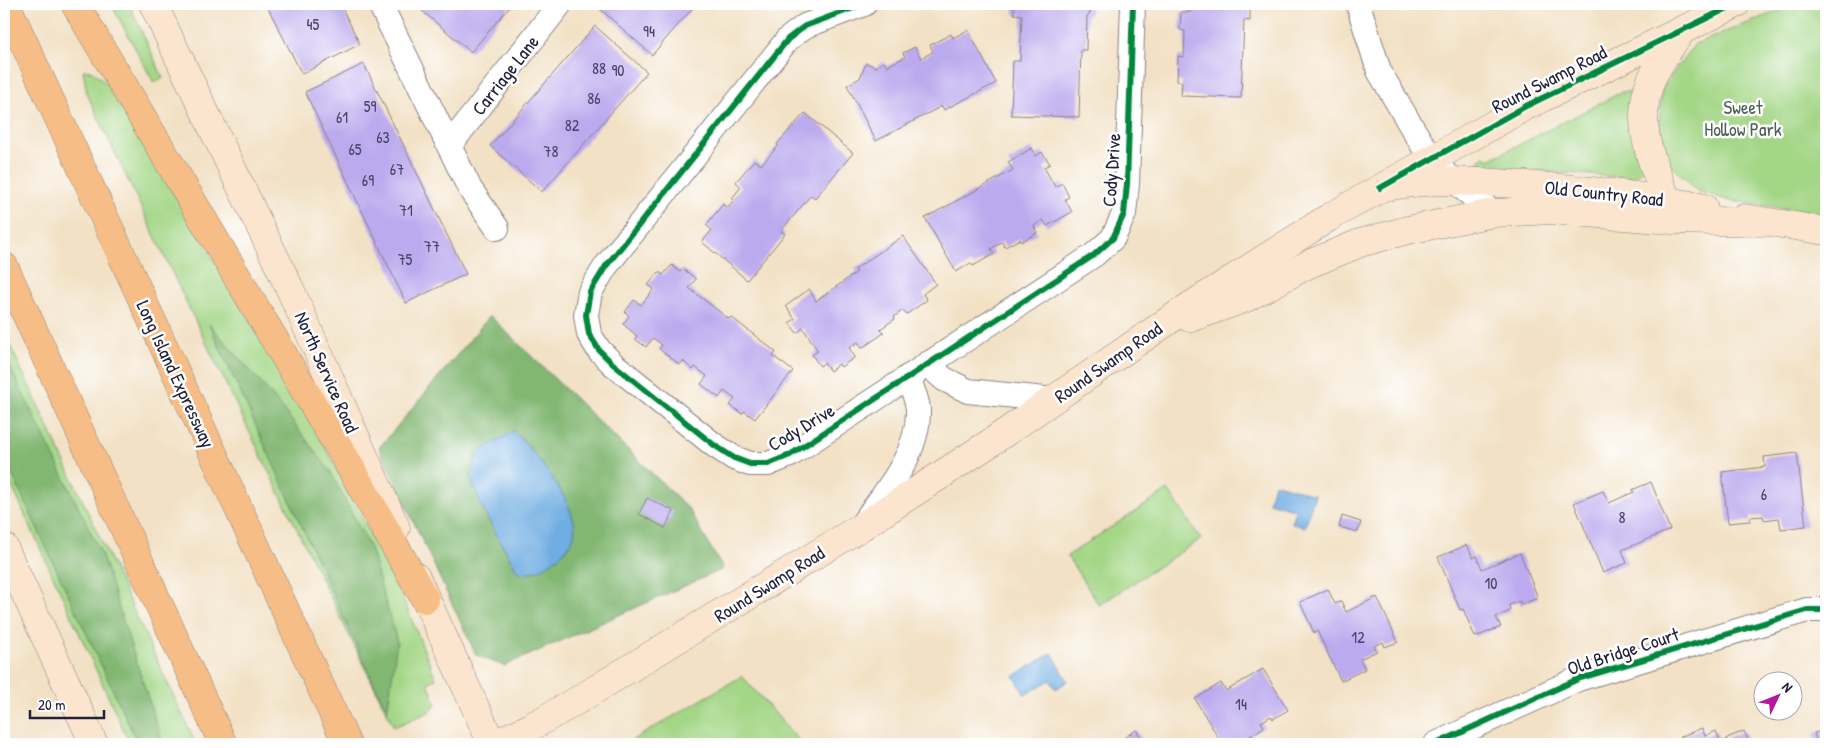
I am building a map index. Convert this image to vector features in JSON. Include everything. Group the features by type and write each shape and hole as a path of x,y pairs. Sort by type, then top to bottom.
{"highway":[{"name":"Long Island Expressway","path":"6,4 346,744"},
{"path":"75,4 349,465 425,599"},
{"path":"4,266 223,744"}],"main road":[{"name":"North Service Road","path":"153,4 295,300 370,467 425,599 493,744"},
{"name":"Round Swamp Road","path":"493,744 529,728 578,700 861,527 1054,400 1151,332 1288,243 1380,188 1534,102 1736,4"},
{"path":"1667,200 1645,136 1644,106 1652,79 1683,29"},
{"name":"Old Country Road","path":"1380,188 1406,183 1454,182 1580,189 1667,200 1761,222 1826,231"},
{"path":"1151,332 1246,298 1309,264 1360,243 1408,230 1493,213 1551,210 1672,220 1761,222"},
{"path":"4,547 94,744"}],"street":[{"path":"161,4 167,34"},
{"path":"380,4 470,189 497,228"},
{"name":"Carriage Lane","path":"449,146 560,4"},
{"name":"Cody Drive","path":"864,4 805,26 788,39 606,266 590,292 586,315 589,334 599,350 714,445 734,458 750,464 768,464 790,455 1094,255 1113,238 1124,214 1127,184 1133,4"},
{"path":"1358,4 1379,71 1431,158 1454,182 1493,213"},
{"path":"861,527 898,473 916,436 919,408 917,370 944,379 968,391 1054,400"},
{"name":"Old Bridge Court","path":"1436,744 1578,679 1807,610 1826,610"}],"green space":[{"path":"111,4 129,4 163,78 154,83"},
{"name":"Sweet Hollow Park","path":"1796,4 1826,4 1826,214 1731,201 1697,191 1671,165 1659,126 1662,88 1695,44"},
{"path":"83,70 93,71 112,89 324,444 400,591 436,679 428,683 436,704 431,711 394,727 201,333 87,94"},
{"path":"1622,92 1634,92 1644,167 1640,173 1631,178 1484,167 1479,164 1480,159 1485,156 1489,160"},
{"path":"490,316 688,508 723,569 504,666 476,655 379,448","holes":["513,432 525,442 562,492 518,572 482,506 474,479 474,469"]},
{"path":"209,324 276,400 330,471 370,548 397,642 387,712"},
{"path":"4,332 196,744 130,744 4,469"},
{"path":"4,355 101,553 163,744 138,744 4,457"},
{"path":"1168,490 1201,539 1099,605 1067,556"},
{"path":"742,676 802,744 626,744"}],"water":[{"path":"513,431 555,482 564,497 575,527 573,538 563,552 543,568 534,572 518,572 484,510 472,476 478,453"},
{"path":"1274,483 1315,495 1305,527 1292,523 1296,510 1269,502"},
{"path":"1052,653 1068,681 1056,689 1050,680 1025,695 1014,676"}],"building":[{"path":"266,4 340,4 360,44 302,74"},
{"path":"416,4 512,4 471,52"},
{"path":"602,4 696,4 652,55 599,8"},
{"path":"1014,4 1091,4 1090,14 1087,16 1086,50 1081,50 1079,117 1011,115 1013,61 1020,61 1022,15 1014,14"},
{"path":"1190,4 1250,4 1250,21 1244,20 1241,98 1181,96 1182,82 1177,81 1178,56 1184,57 1185,31 1180,30 1181,12 1190,12"},
{"path":"595,26 647,72 542,192 490,146"},
{"path":"968,30 996,83 944,110 942,106 876,141 847,85 860,78 866,63 876,67 884,62 887,66 905,57 903,53 915,47 921,58 933,52 930,45 951,34 953,38"},
{"path":"364,64 466,274 406,303 305,92"},
{"path":"805,113 853,153 815,198 811,195 781,231 785,234 747,280 702,242 712,230 706,225 723,204 727,208 734,200 732,198 741,187 736,182 754,160 761,165"},
{"path":"1032,148 1036,156 1042,152 1050,164 1044,167 1055,187 1062,183 1069,197 1065,199 1072,212 1047,226 1043,220 1034,226 1037,233 1021,242 1020,239 1005,247 1002,242 991,249 994,254 973,266 971,263 956,272 925,218 1013,170 1008,162"},
{"path":"903,236 936,284 923,294 927,300 907,314 903,310 894,317 895,319 880,329 884,333 862,348 858,342 849,348 855,357 841,367 839,364 830,371 824,363 820,366 812,355 818,351 803,328 797,333 789,323 795,319 786,306 809,289 816,301 857,272 855,269"},
{"path":"672,265 680,272 683,269 696,279 689,288 729,319 731,317 776,352 773,356 793,371 755,419 744,411 742,414 730,405 735,399 724,391 719,398 701,384 707,376 695,367 693,370 683,361 680,365 659,349 662,345 653,338 646,347 635,339 637,336 623,324 629,316 625,312 634,300 641,305 654,289 648,285 659,272 663,275"},
{"path":"1797,453 1806,526 1781,529 1779,518 1764,520 1763,516 1750,517 1750,521 1728,523 1722,472 1765,467 1764,457"},
{"path":"1651,482 1670,530 1622,550 1627,563 1603,573 1574,503 1603,491 1609,503"},
{"path":"647,498 674,511 665,528 639,514"},
{"path":"1342,516 1361,522 1358,532 1339,527"},
{"path":"1467,545 1473,558 1477,556 1482,569 1520,553 1538,598 1520,605 1520,601 1509,605 1510,611 1496,617 1501,627 1475,637 1463,609 1460,610 1438,557"},
{"path":"1328,589 1335,604 1341,601 1346,612 1377,597 1398,642 1385,647 1383,642 1374,646 1377,651 1360,659 1365,669 1341,681 1317,631 1314,633 1300,602"},
{"path":"1263,669 1288,710 1273,719 1271,716 1261,722 1264,727 1250,736 1255,744 1222,744 1195,699 1221,683 1226,691"},
{"path":"1702,728 1705,736 1716,731 1721,743 1726,741 1727,738 1744,731 1750,744 1683,744 1680,737"},
{"path":"1136,730 1145,744 1114,744"},
{"path":"1826,730 1826,744 1817,744 1814,733"}],"cycle path":[{"path":"864,4 805,26 788,39 606,266 590,292 586,315 589,334 599,350 613,364 714,445 734,458 750,464 768,464 790,455 1094,255 1113,238 1124,214 1127,184 1133,4"},
{"path":"1380,188 1526,106 1736,4"},
{"path":"1436,744 1578,679 1807,610 1826,610"}]}
